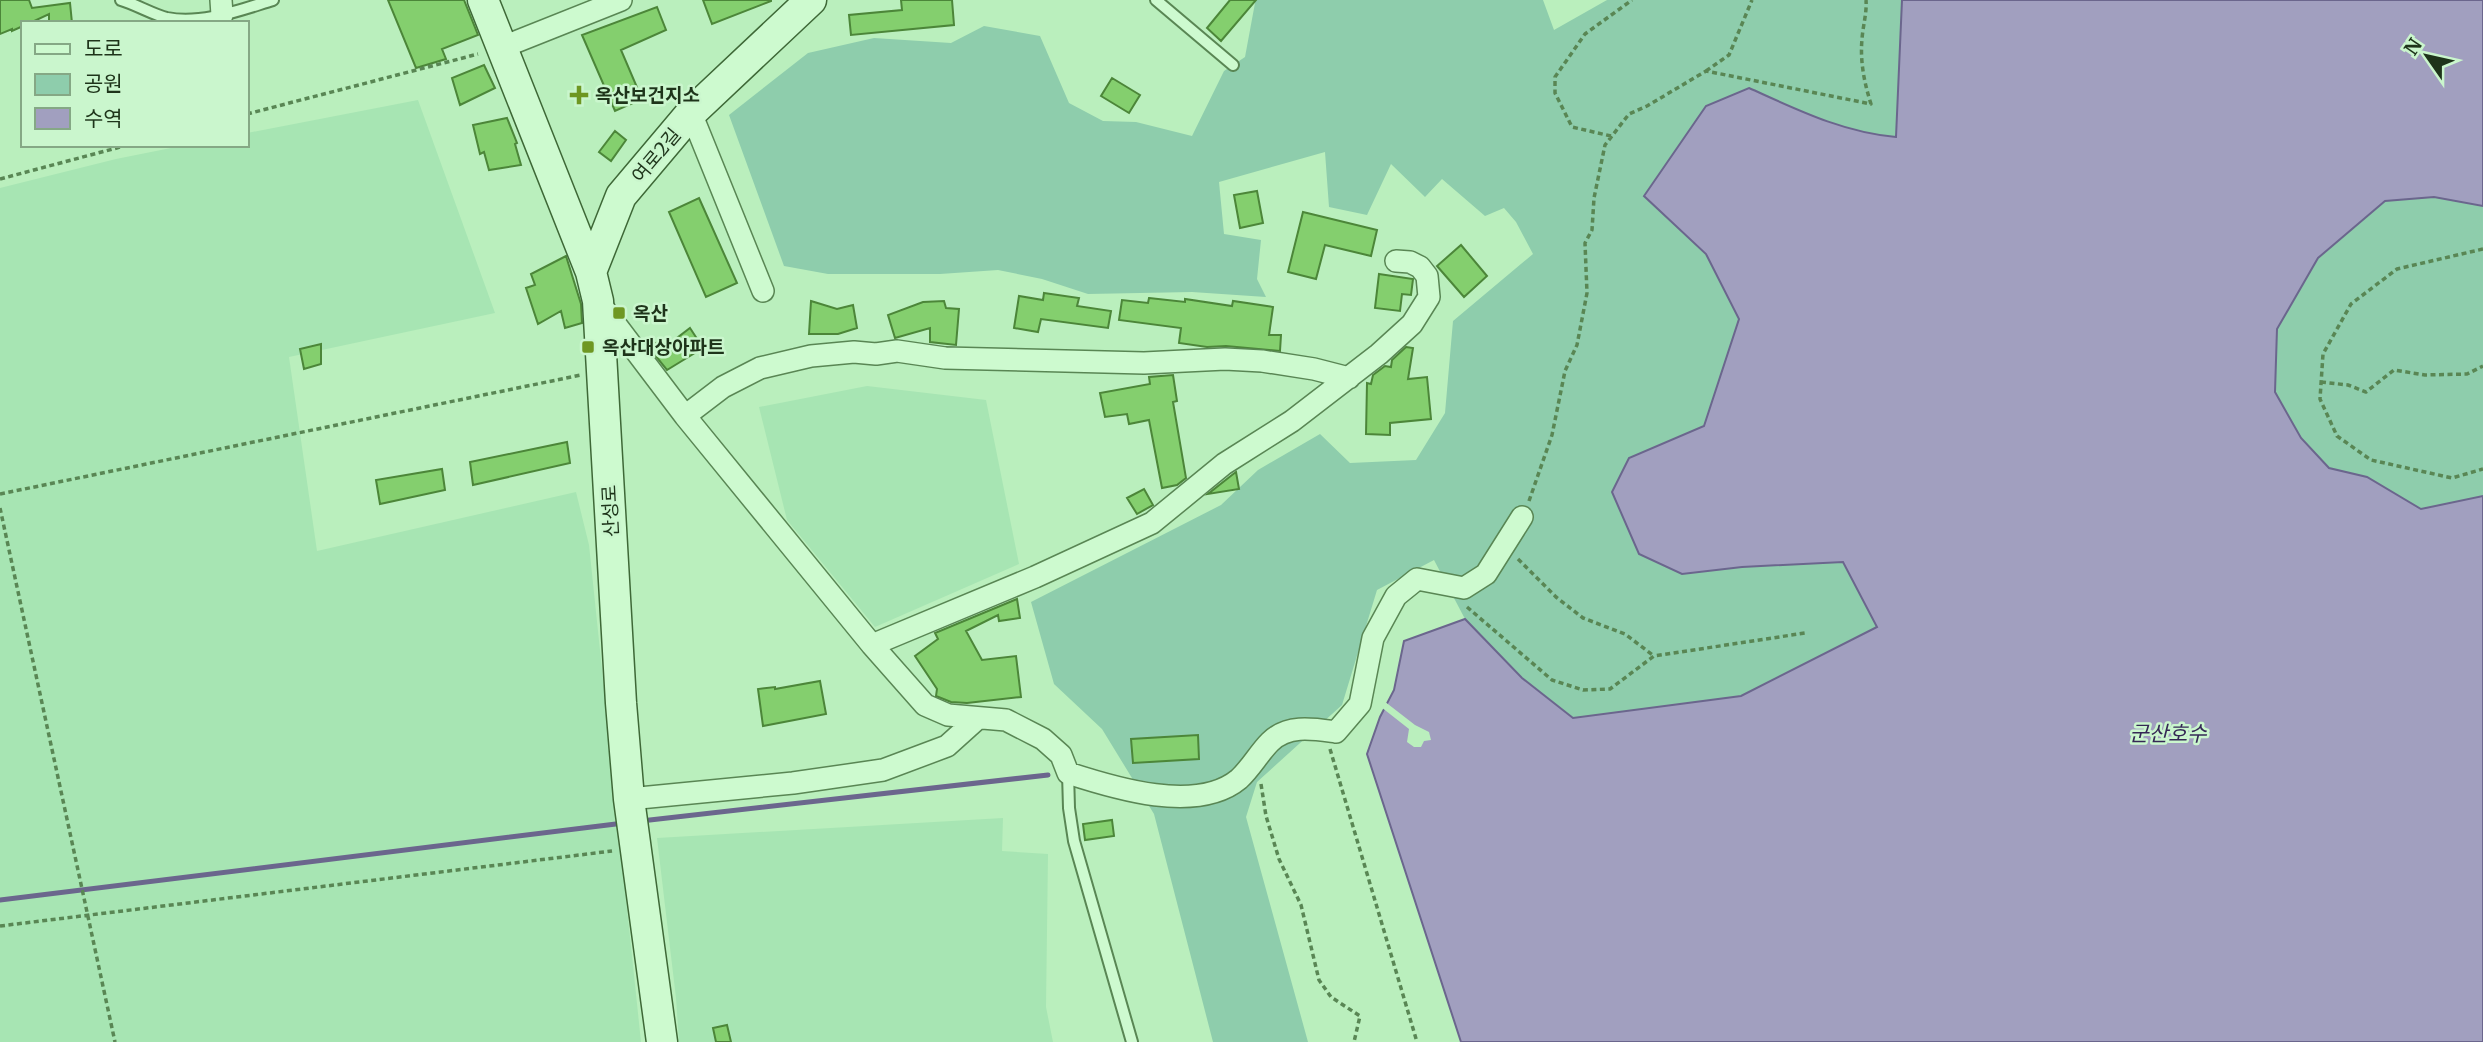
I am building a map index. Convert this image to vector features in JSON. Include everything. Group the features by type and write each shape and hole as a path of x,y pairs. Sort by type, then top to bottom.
{"street":[{"name":"산성로","path":"483,0 591,272 598,301 621,703 630,807 662,1042"},
{"path":"503,47 621,0"},
{"name":"여로2길","path":"591,272 621,196 691,113 811,0"},
{"path":"691,113 762,291"},
{"path":"872,645 1035,577 1152,523 1224,464 1292,421 1412,324 1429,297 1427,276 1420,267 1410,262 1396,261"},
{"path":"598,301 685,416 872,645 925,705 948,715 1006,720 1043,739 1061,755 1069,773 1114,788 1188,796 1215,791 1238,779 1271,741 1283,733 1307,728 1336,732 1360,704 1373,638 1396,596 1417,579 1464,588 1486,574 1522,517"},
{"path":"685,416 723,387 760,368 811,356 855,352 876,354 897,351 945,358 1144,363 1225,359 1275,363 1349,377"},
{"path":"630,807 883,770 947,746 977,719"}],"lane":[{"path":"121,0 166,18 197,18 221,8 273,0"},
{"path":"1156,0 1233,65"},
{"path":"1069,773 1069,808 1074,841 1132,1042"}],"path":[{"path":"1611,136 1573,127 1555,93 1555,77 1585,34 1632,0"},
{"path":"1522,517 1552,435 1565,371 1577,345 1587,293 1585,243 1592,230 1594,198 1605,145 1629,114 1647,106 1729,55 1752,0"},
{"path":"1706,71 1871,104 1863,79 1862,40 1866,0"},
{"path":"248,114 503,47"},
{"path":"0,179 120,147"},
{"path":"2483,249 2397,269 2351,304 2323,354 2320,398 2337,436 2371,460 2452,478 2483,469"},
{"path":"2321,382 2348,385 2366,393 2394,370 2425,375 2467,374 2483,366"},
{"path":"0,494 602,371"},
{"path":"0,508 115,1042"},
{"path":"1516,556 1556,597 1583,618 1625,634 1654,656"},
{"path":"1431,582 1458,599 1552,680 1583,690 1610,689 1654,656 1805,633"},
{"path":"1325,730 1417,1042"},
{"path":"1251,764 1260,774 1266,816 1279,859 1301,905 1319,980 1331,997 1360,1016 1354,1042"},
{"path":"0,926 635,848"}],"green space":[{"path":"1252,0 1543,0 1554,30 1607,0 1902,0 1897,137 1839,125 1748,88 1645,196 1706,254 1739,319 1704,426 1629,458 1612,492 1639,554 1682,574 1742,567 1843,562 1878,627 1741,696 1573,718 1522,678 1465,619 1434,560 1377,590 1342,705 1257,782 1246,817 1308,1042 1213,1042 1154,814 1102,729 1054,684 1031,602 1221,505 1258,470 1320,434 1350,463 1416,460 1445,413 1453,321 1533,254 1516,222 1504,208 1485,216 1442,179 1425,197 1391,164 1367,215 1329,207 1325,152 1219,182 1224,234 1261,240 1257,279 1266,297 1192,292 1088,294 1042,279 998,270 940,274 828,274 784,266 729,115 808,53 874,38 951,43 984,26 1040,36 1069,103 1103,121 1136,122 1192,136 1224,71 1245,57 1255,3"},
{"path":"418,100 495,313 289,357 317,551 576,492 589,545 641,1042 0,1042 0,188 176,147 248,147 248,133"},
{"path":"2434,197 2483,206 2483,496 2421,509 2367,477 2329,468 2301,438 2275,392 2277,329 2318,258 2385,201"},
{"path":"867,386 986,400 1019,564 875,627 787,520 759,407"},
{"path":"1003,818 1002,851 1048,854 1046,1007 1053,1042 679,1042 657,838"}],"water":[{"name":"군산호수","path":"1902,0 2483,0 2483,206 2434,197 2385,201 2318,258 2277,329 2275,392 2301,438 2329,468 2367,477 2421,509 2483,496 2483,1042 1461,1042 1367,754 1380,717 1394,690 1404,641 1465,619 1522,678 1573,718 1741,696 1877,627 1843,562 1742,567 1682,574 1639,554 1612,492 1629,458 1704,426 1739,319 1706,254 1644,196 1706,106 1749,88 1839,125 1896,137"}],"pier":[{"path":"1384,701 1415,725 1429,732 1431,740 1424,741 1421,747 1414,747 1407,742 1409,729 1381,707"}],"building":[{"path":"0,0 29,0 32,8 70,3 72,21 49,21 49,14 34,21 21,21 21,27 0,34"},
{"path":"388,0 464,0 478,35 442,49 446,59 416,68"},
{"path":"703,0 771,0 771,1 712,24"},
{"path":"901,0 952,0 954,25 851,35 849,15 902,10"},
{"path":"1230,0 1256,0 1221,41 1207,28"},
{"path":"657,7 666,30 621,50 642,99 615,111 582,35"},
{"path":"484,65 495,88 460,105 452,78"},
{"path":"1112,78 1140,95 1129,113 1101,96"},
{"path":"507,118 517,143 515,144 521,165 489,170 484,152 480,154 473,125"},
{"path":"615,131 626,140 611,161 599,152"},
{"path":"1257,191 1263,223 1240,228 1234,195"},
{"path":"699,198 737,283 706,297 669,212"},
{"path":"1303,212 1377,230 1371,256 1325,245 1316,279 1288,272"},
{"path":"1461,245 1487,276 1464,297 1437,266"},
{"path":"566,256 581,304 582,323 565,328 561,311 538,324 526,288 535,285 531,274"},
{"path":"1379,274 1413,279 1411,295 1402,294 1400,311 1375,308"},
{"path":"1044,293 1079,298 1077,306 1111,311 1108,328 1041,319 1038,332 1014,328 1019,296 1043,300"},
{"path":"1149,298 1185,302 1185,299 1232,306 1233,301 1273,307 1269,335 1281,335 1280,351 1179,343 1181,328 1119,320 1122,300 1148,303"},
{"path":"811,301 837,309 853,305 857,328 838,334 809,334"},
{"path":"944,301 946,308 959,309 956,345 930,342 930,328 895,338 888,315 923,302"},
{"path":"690,328 703,348 667,370 650,349 656,343 661,350"},
{"path":"321,344 321,364 304,369 300,349"},
{"path":"1406,347 1413,348 1408,379 1427,377 1431,419 1390,423 1390,435 1366,434 1367,383 1371,384 1373,375 1385,366 1391,367 1392,360"},
{"path":"1173,375 1177,401 1173,402 1186,478 1177,485 1162,488 1149,420 1129,424 1127,414 1105,417 1100,393 1150,384 1149,377"},
{"path":"567,442 570,463 473,485 470,462"},
{"path":"442,469 445,490 380,504 376,480"},
{"path":"1236,472 1239,489 1208,494 1232,475"},
{"path":"1144,489 1153,505 1137,514 1127,498"},
{"path":"1017,599 1020,618 999,621 998,615 966,631 982,660 1016,656 1021,697 967,703 951,702 936,696 937,689 915,656 938,639 935,633"},
{"path":"820,681 826,714 763,726 758,689 775,689"},
{"path":"1198,735 1199,759 1133,763 1131,739"},
{"path":"1112,820 1114,836 1085,840 1083,824"},
{"path":"727,1025 731,1042 716,1042 713,1028"}],"waterway":[{"path":"641,821 1048,775"},
{"path":"0,900 624,823"}],"place":[{"name":"옥산보건지소","path":"579,95"},
{"name":"옥산","path":"619,313"},
{"name":"옥산대상아파트","path":"588,347"}]}
